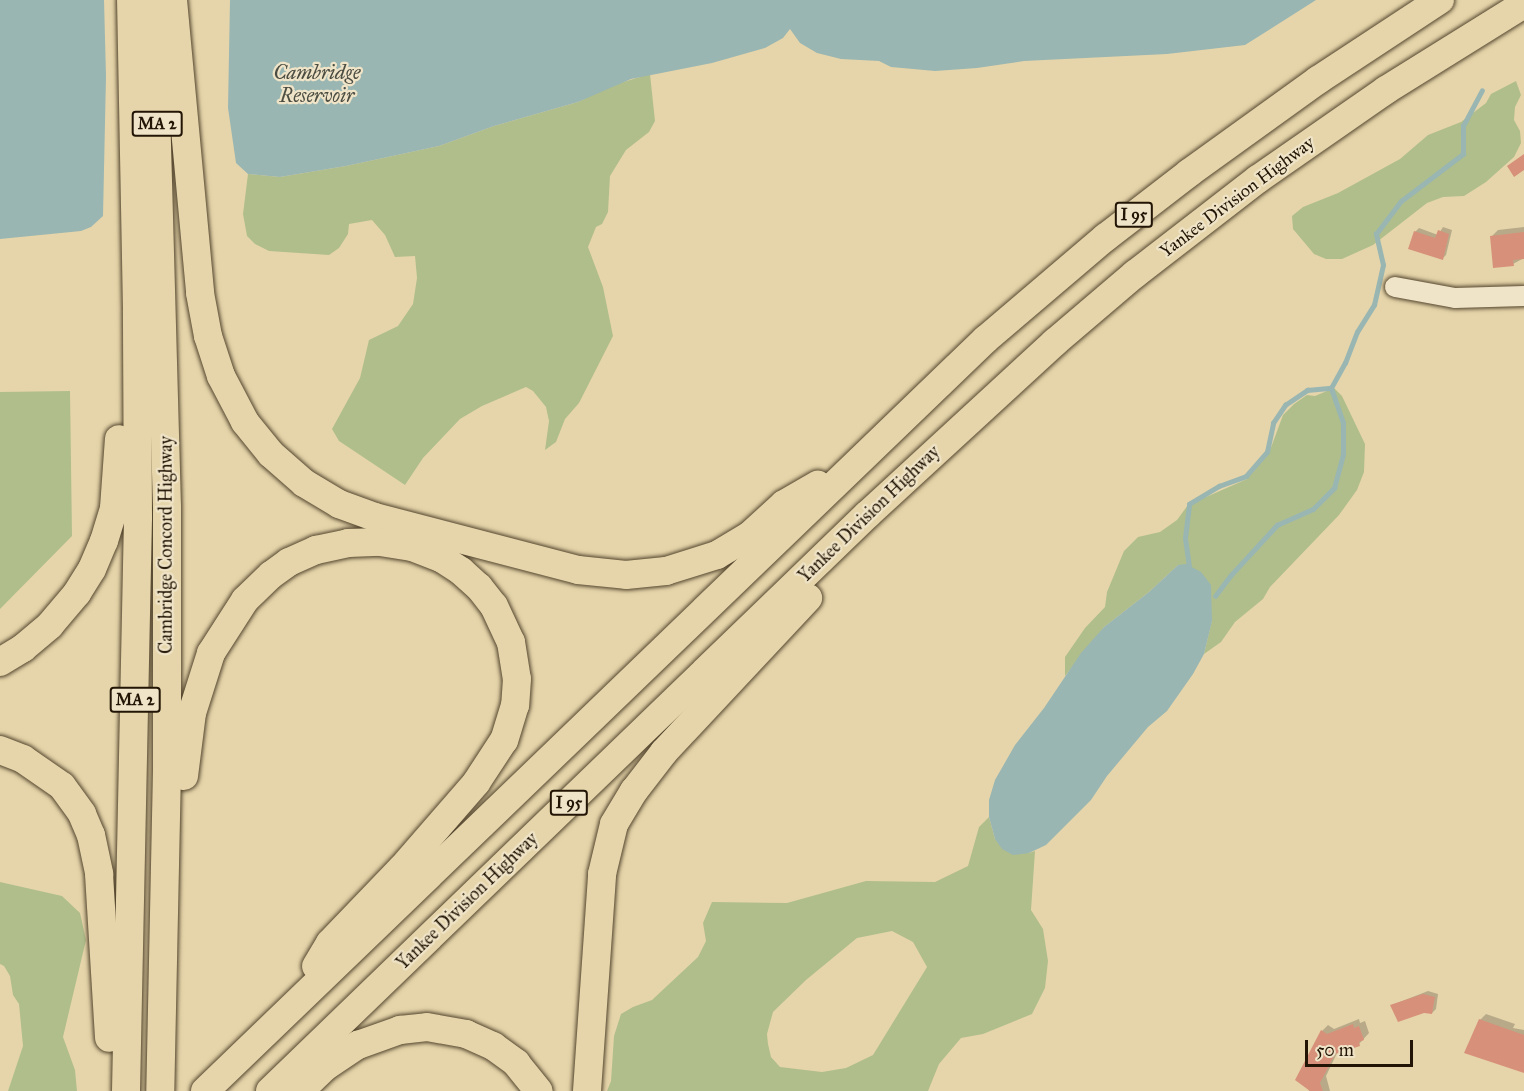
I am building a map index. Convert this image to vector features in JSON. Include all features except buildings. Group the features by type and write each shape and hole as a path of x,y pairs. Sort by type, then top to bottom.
{"highway":[{"path":"122,0 123,27 132,75"},
{"name":"Cambridge Concord Highway","path":"120,1090 136,673 137,310 131,0"},
{"name":"Cambridge Concord Highway","path":"153,0 167,508 165,866 160,1091"},
{"path":"173,0 199,282 208,336 221,376 245,422 276,459 303,483 339,504 382,519 578,570 640,575 693,565 730,549 749,536 784,504 854,464"},
{"name":"I 95","path":"205,1091 986,339 1106,237 1274,111 1440,0"},
{"name":"Yankee Division Highway","path":"270,1091 868,514 1016,376 1176,242 1343,119 1516,8"},
{"path":"0,662 31,641 68,605 92,569 104,541 116,492 119,405 137,310"},
{"path":"587,1091 602,874 606,848 616,819 643,777 664,752 825,582 868,514"},
{"path":"165,866 183,791 186,741 201,681 223,629 262,582 289,562 306,554 337,545 370,541 401,545 431,554 461,571 479,587 500,616 511,642 516,666 515,705 504,740 472,788 402,868 330,943 288,1011"},
{"path":"0,750 29,762 62,786 82,814 94,845 108,994 120,1090"},
{"path":"300,1091 325,1067 358,1045 400,1030 427,1027 466,1034 493,1046 516,1063 539,1091"}],"street":[{"path":"1395,287 1455,298 1524,296"}],"green space":[{"path":"650,74 655,121 649,132 626,150 610,176 608,212 602,224 596,227 588,247 603,287 613,336 579,403 565,419 556,442 545,450 549,421 546,407 533,391 526,387 482,406 460,419 423,458 405,485 339,441 332,429 360,378 369,340 398,326 413,304 417,278 415,256 395,257 385,235 372,220 349,224 348,234 339,248 329,255 269,251 255,244 247,236 243,214 248,174 280,177 346,166 439,146 494,126 578,102 610,86"},
{"path":"1516,81 1521,95 1515,107 1514,120 1520,131 1521,143 1514,157 1486,182 1464,196 1443,197 1427,203 1373,245 1342,259 1326,259 1314,254 1293,229 1292,216 1303,207 1338,193 1400,159 1428,135 1461,122 1486,103 1491,94"},
{"path":"1334,388 1342,396 1365,444 1364,472 1357,490 1339,515 1270,587 1263,599 1235,622 1221,642 1204,654 1212,620 1178,565 1149,592 1104,627 1065,676 1065,657 1085,628 1105,607 1107,592 1124,551 1138,537 1160,532 1177,520 1188,505 1247,479 1269,453 1283,415 1307,395 1315,396"},
{"path":"70,391 72,536 0,609 0,392"},
{"path":"989,817 995,839 1029,853 1035,851 1031,910 1043,929 1048,961 1045,988 1032,1014 983,1034 961,1038 939,1064 928,1091 607,1091 611,1081 614,1036 621,1014 652,1000 698,957 706,941 703,923 712,902 787,903 866,881 935,882 968,866 979,827","holes":["892,931 913,942 927,967 873,1055 846,1068 822,1072 780,1067 771,1057 767,1034 773,1012 806,980 857,938"]},
{"path":"0,882 62,896 80,913 86,940 63,1037 75,1070 77,1091 8,1091 23,1046 19,1004 13,995 10,976 0,964"}],"water":[{"path":"0,0 104,0 106,76 103,216 91,227 81,231 0,239"},
{"name":"Cambridge Reservoir","path":"230,0 1316,0 1245,45 1167,54 1024,61 935,71 891,67 879,61 841,59 817,53 800,43 790,29 783,38 765,48 712,63 631,79 578,102 494,126 439,146 346,166 280,177 248,174 236,163 228,108"},
{"path":"1186,564 1201,572 1211,585 1212,621 1204,654 1193,674 1167,711 1148,727 1107,776 1091,800 1046,845 1029,853 1013,855 1002,849 995,839 989,817 989,800 995,780 1015,745 1044,708 1081,653 1104,627 1149,592 1178,565"}],"waterway":[{"path":"1189,567 1185,538 1189,504 1219,486 1246,476 1267,452 1273,423 1285,405 1307,390 1331,388 1345,363 1357,332 1374,305 1383,265 1376,234 1401,201 1463,154 1463,126 1482,91"},
{"path":"1215,596 1277,525 1313,509 1334,488 1343,454 1343,423 1331,388"}]}
